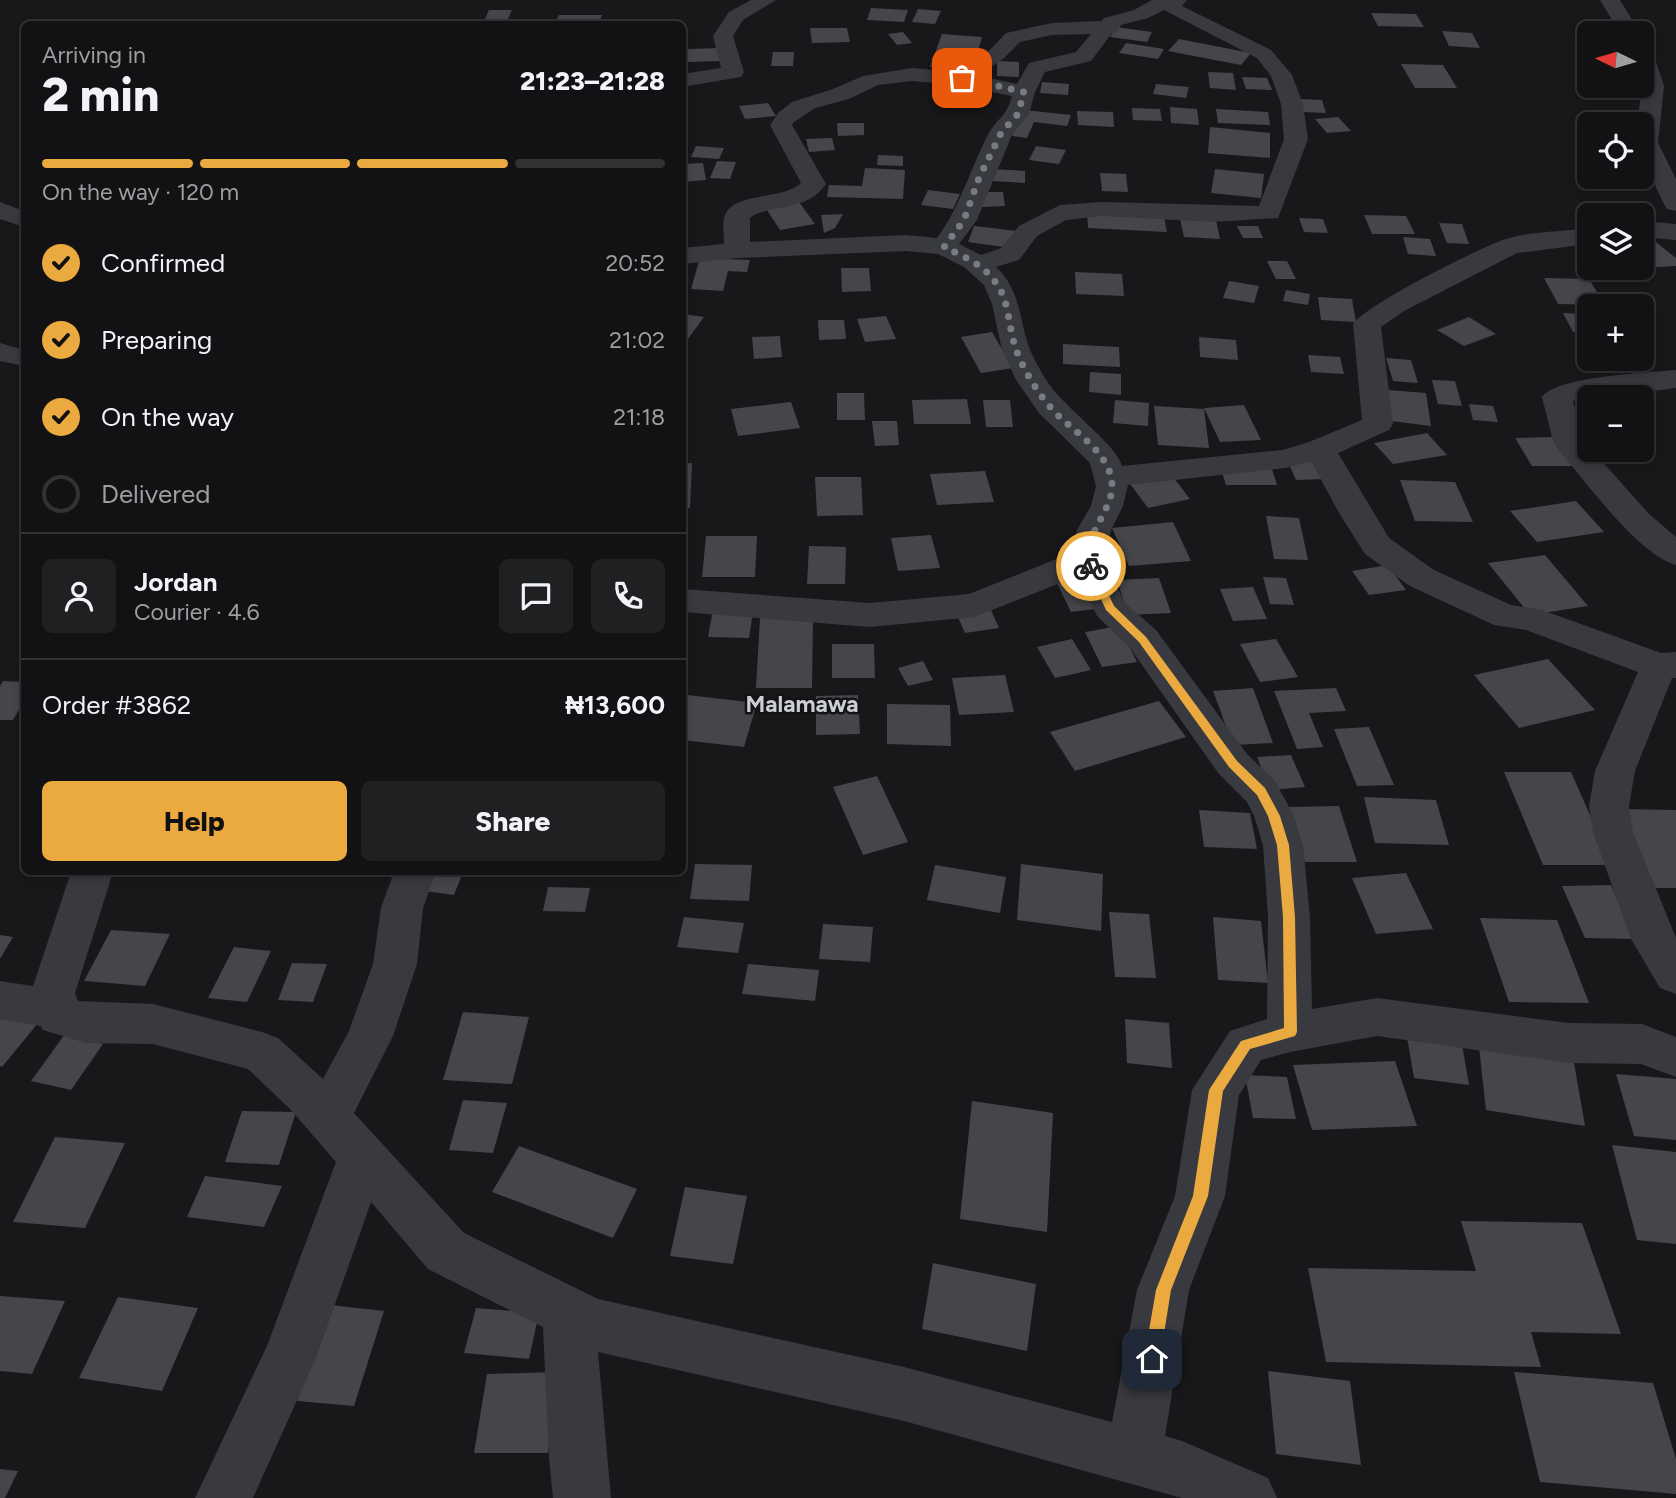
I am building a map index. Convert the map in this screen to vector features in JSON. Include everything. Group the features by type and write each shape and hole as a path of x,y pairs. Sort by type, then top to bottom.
{"street":[{"path":"686,80 733,72 723,36 736,16 766,0"},
{"path":"1111,27 1111,22 1141,14 1167,0"},
{"path":"977,265 1010,254 1028,231 1060,213 1102,209 1213,214 1269,213 1296,139 1292,104 1281,75 1264,54 1173,9 1172,3 1177,0"},
{"path":"1610,0 1623,21"},
{"path":"944,247 964,220 979,178 1001,133 1018,114 1024,92 1037,68 1082,59 1098,44 1105,27 1111,27"},
{"path":"962,78 997,54 1013,37 1026,33 1111,27"},
{"path":"737,250 737,216 743,210 791,199 810,191 814,184 781,125 787,116 813,100 853,90 881,77 962,78 1024,92"},
{"path":"1652,98 1646,143 1676,204"},
{"path":"0,210 21,219"},
{"path":"1654,230 1676,232"},
{"path":"1110,477 1286,459 1320,449 1378,424 1367,324 1394,305 1511,246 1577,238"},
{"path":"686,256 737,250 906,243 944,247 977,265 996,282 1006,304 1016,350 1031,380 1051,407 1105,460 1112,486 1107,506 1094,530 1088,559 1110,608 1143,639 1233,764 1261,792 1274,816 1283,845 1289,917 1290,1032"},
{"path":"0,337 21,334"},
{"path":"0,352 21,357"},
{"path":"1676,379 1569,391 1557,397 1568,441 1637,521 1676,554"},
{"path":"1320,449 1355,513 1377,546 1422,578 1506,617 1530,618 1668,666 1615,771 1609,806 1613,832 1653,939 1676,975"},
{"path":"686,600 870,615 974,605 1088,559"},
{"path":"91,875 53,993 59,1016 86,1023 153,1024 262,1052 308,1095 446,1251 593,1324 904,1394 1182,1469 1248,1498"},
{"path":"327,1118 370,1036 395,964 401,908 414,875"},
{"path":"0,1000 56,1009"},
{"path":"1134,1456 1163,1290 1200,1196 1216,1090 1246,1045 1290,1032 1377,1017 1569,1043 1642,1044 1676,1057"},
{"path":"224,1498 289,1358 362,1158"},
{"path":"569,1312 577,1458 582,1498"}],"building":[{"path":"871,8 908,10 904,22 867,20"},
{"path":"918,9 941,11 935,24 912,22"},
{"path":"489,10 512,10 507,21 484,21"},
{"path":"1371,13 1416,14 1424,27 1378,26"},
{"path":"559,15 602,15 599,21 556,21"},
{"path":"1116,27 1152,32 1147,42 1110,37"},
{"path":"810,28 847,28 850,42 812,43"},
{"path":"1442,31 1472,33 1480,48 1449,46"},
{"path":"903,32 912,43 897,45 888,34"},
{"path":"942,34 982,37 972,71 930,67"},
{"path":"1179,39 1251,53 1241,65 1168,51"},
{"path":"1126,43 1164,49 1158,59 1119,53"},
{"path":"721,48 721,61 688,62 688,49"},
{"path":"773,52 794,52 793,66 771,66"},
{"path":"997,61 1019,62 1019,77 997,76"},
{"path":"1401,64 1443,65 1457,88 1415,88"},
{"path":"1208,72 1233,73 1236,90 1210,88"},
{"path":"1242,77 1267,78 1272,90 1246,89"},
{"path":"1042,82 1069,84 1068,95 1040,93"},
{"path":"1156,84 1189,87 1186,98 1153,94"},
{"path":"1299,99 1322,100 1326,113 1303,112"},
{"path":"768,103 776,116 745,119 739,106"},
{"path":"1170,107 1197,109 1199,125 1171,123"},
{"path":"1132,108 1160,109 1162,121 1133,120"},
{"path":"1216,109 1268,112 1270,125 1218,123"},
{"path":"1024,110 1071,115 1067,126 1034,122 1027,138 1012,136"},
{"path":"1077,111 1113,112 1114,127 1078,125"},
{"path":"1338,117 1351,131 1327,133 1315,119"},
{"path":"837,123 864,123 864,135 838,136"},
{"path":"1210,127 1270,133 1270,158 1208,153"},
{"path":"832,138 835,150 809,152 806,139"},
{"path":"696,146 724,148 719,159 691,157"},
{"path":"1036,146 1066,150 1059,164 1029,160"},
{"path":"878,155 903,156 903,166 877,165"},
{"path":"717,161 736,162 730,179 710,178"},
{"path":"703,163 706,180 686,182 686,164"},
{"path":"865,168 905,170 903,199 827,197 829,185 862,186"},
{"path":"992,169 1025,171 1025,183 991,181"},
{"path":"1215,169 1264,174 1261,198 1211,193"},
{"path":"1100,173 1126,174 1128,192 1102,191"},
{"path":"928,190 960,194 953,209 921,205"},
{"path":"979,192 1003,192 1005,206 981,207"},
{"path":"799,202 815,224 780,230 765,207"},
{"path":"1087,213 1164,216 1167,232 1088,228"},
{"path":"843,214 835,228 824,233 821,215"},
{"path":"1364,215 1406,216 1415,234 1372,234"},
{"path":"1299,218 1323,219 1328,233 1304,232"},
{"path":"1180,219 1216,220 1220,239 1184,237"},
{"path":"1439,223 1462,224 1469,244 1447,243"},
{"path":"974,226 1017,231 1011,248 968,242"},
{"path":"1237,226 1258,226 1263,238 1243,238"},
{"path":"1403,237 1430,239 1436,256 1408,254"},
{"path":"1654,241 1676,258 1676,266 1654,267"},
{"path":"700,258 750,260 747,272 728,271 723,291 691,289"},
{"path":"1267,261 1287,261 1296,279 1276,279"},
{"path":"841,268 869,268 871,291 842,292"},
{"path":"1075,272 1122,274 1124,296 1076,294"},
{"path":"1544,278 1590,280 1598,294 1577,294 1577,304 1558,304"},
{"path":"1229,281 1259,286 1254,303 1223,298"},
{"path":"1286,290 1310,294 1308,305 1283,301"},
{"path":"1318,297 1352,299 1356,322 1321,320"},
{"path":"1563,313 1577,314 1577,332 1573,332"},
{"path":"686,315 704,317 686,342"},
{"path":"886,316 896,339 865,342 857,319"},
{"path":"1469,317 1496,334 1464,346 1437,330"},
{"path":"818,320 844,320 846,339 819,340"},
{"path":"992,332 1013,368 981,373 961,337"},
{"path":"780,336 782,357 754,359 752,337"},
{"path":"1199,337 1236,340 1238,360 1200,357"},
{"path":"1063,344 1119,347 1120,367 1063,364"},
{"path":"1308,355 1340,357 1344,374 1311,372"},
{"path":"1386,358 1411,360 1418,383 1393,381"},
{"path":"1090,372 1121,374 1121,395 1089,392"},
{"path":"1432,380 1455,381 1462,406 1438,404"},
{"path":"1387,390 1426,393 1431,426 1391,421"},
{"path":"837,393 864,393 865,420 837,420"},
{"path":"967,399 971,424 914,424 912,400"},
{"path":"983,400 1010,400 1013,427 986,427"},
{"path":"1115,400 1149,403 1148,426 1113,423"},
{"path":"791,402 800,428 738,436 731,409"},
{"path":"1469,404 1493,406 1498,422 1473,420"},
{"path":"1244,405 1261,440 1220,442 1204,408"},
{"path":"1154,406 1204,409 1209,448 1158,445"},
{"path":"872,421 897,421 899,445 875,446"},
{"path":"1427,433 1447,455 1393,464 1374,443"},
{"path":"1555,437 1572,466 1532,466 1515,438"},
{"path":"1314,459 1323,479 1296,480 1287,460"},
{"path":"692,463 690,508 686,508 686,464"},
{"path":"1220,466 1271,466 1277,485 1226,485"},
{"path":"985,471 994,502 937,505 930,474"},
{"path":"1170,473 1190,499 1148,508 1128,481"},
{"path":"815,477 861,477 863,515 817,516"},
{"path":"1400,480 1455,482 1473,522 1415,521"},
{"path":"1576,501 1604,532 1537,542 1510,511"},
{"path":"1266,516 1299,518 1308,560 1274,559"},
{"path":"1173,522 1191,561 1129,566 1112,528"},
{"path":"931,535 940,568 898,571 891,538"},
{"path":"706,536 757,536 755,577 702,577"},
{"path":"809,546 846,547 845,584 807,584"},
{"path":"1545,555 1588,606 1530,615 1488,563"},
{"path":"1388,565 1406,590 1369,595 1352,571"},
{"path":"1084,574 1102,608 1071,612 1055,579"},
{"path":"1263,577 1286,578 1294,605 1270,604"},
{"path":"1159,578 1171,613 1128,615 1117,580"},
{"path":"1253,587 1267,619 1233,621 1220,589"},
{"path":"713,610 753,612 749,638 708,637"},
{"path":"991,610 999,628 965,633 957,615"},
{"path":"760,618 813,618 812,688 756,688"},
{"path":"1119,626 1137,662 1102,667 1085,632"},
{"path":"1072,639 1091,670 1055,678 1037,647"},
{"path":"1276,639 1298,677 1260,682 1240,644"},
{"path":"832,644 874,644 875,678 832,678"},
{"path":"1548,659 1595,710 1519,728 1474,675"},
{"path":"923,661 933,680 908,686 898,668"},
{"path":"1005,675 1014,712 959,715 952,678"},
{"path":"3,681 21,682 21,706 13,720 0,720 0,686"},
{"path":"1253,688 1273,743 1233,745 1213,691"},
{"path":"1336,688 1346,711 1309,713 1323,747 1297,749 1274,691"},
{"path":"687,695 757,703 744,747 686,740"},
{"path":"858,695 860,734 816,735 816,696"},
{"path":"1159,701 1186,737 1075,771 1050,732"},
{"path":"887,704 950,705 951,746 887,744"},
{"path":"1369,727 1394,785 1357,786 1334,729"},
{"path":"1291,755 1305,787 1270,790 1257,757"},
{"path":"1504,772 1571,772 1612,865 1543,865"},
{"path":"877,776 908,842 863,855 833,787"},
{"path":"1364,797 1436,800 1449,845 1375,843"},
{"path":"1339,806 1357,862 1305,862 1288,807"},
{"path":"1617,809 1676,810 1676,888 1654,888"},
{"path":"1199,810 1250,813 1257,849 1204,847"},
{"path":"695,864 752,865 749,901 690,899"},
{"path":"1021,864 1103,874 1101,931 1017,920"},
{"path":"935,865 1006,877 1000,913 927,900"},
{"path":"1406,873 1433,929 1376,934 1352,878"},
{"path":"431,875 462,875 454,895 424,891"},
{"path":"551,875 588,875 588,877"},
{"path":"1611,885 1635,939 1585,938 1562,886"},
{"path":"548,887 590,888 585,912 543,911"},
{"path":"1109,912 1149,914 1156,978 1115,977"},
{"path":"684,917 744,923 738,953 677,947"},
{"path":"1213,917 1261,921 1268,983 1218,980"},
{"path":"1480,918 1557,920 1589,1003 1509,1002"},
{"path":"823,924 873,927 870,962 819,959"},
{"path":"111,930 170,934 145,986 84,981"},
{"path":"0,935 13,937 0,959"},
{"path":"234,947 271,951 247,1002 208,998"},
{"path":"292,963 327,964 313,1002 278,1000"},
{"path":"748,964 819,970 815,1001 742,994"},
{"path":"463,1012 529,1017 512,1084 443,1080"},
{"path":"0,1015 38,1023 2,1067 0,1066"},
{"path":"1125,1019 1169,1023 1172,1068 1127,1063"},
{"path":"1406,1031 1461,1038 1469,1085 1414,1078"},
{"path":"65,1034 103,1044 71,1090 31,1081"},
{"path":"1479,1047 1574,1063 1585,1126 1486,1110"},
{"path":"1395,1061 1417,1126 1312,1130 1293,1065"},
{"path":"1616,1074 1676,1079 1676,1140 1634,1136"},
{"path":"1245,1075 1287,1077 1296,1119 1253,1118"},
{"path":"463,1100 507,1103 493,1153 449,1150"},
{"path":"972,1101 1053,1113 1047,1232 960,1219"},
{"path":"242,1111 296,1112 279,1165 225,1162"},
{"path":"55,1137 125,1143 85,1228 13,1222"},
{"path":"1612,1145 1676,1152 1676,1244 1637,1240"},
{"path":"519,1146 637,1189 613,1238 492,1192"},
{"path":"205,1176 282,1186 264,1227 187,1217"},
{"path":"685,1187 747,1196 733,1264 670,1256"},
{"path":"1461,1221 1582,1223 1621,1334 1531,1332 1541,1367 1326,1362 1308,1268 1476,1271"},
{"path":"933,1263 1036,1284 1027,1351 922,1329"},
{"path":"0,1296 65,1301 32,1374 0,1371"},
{"path":"118,1297 198,1308 162,1391 79,1378"},
{"path":"330,1305 384,1311 354,1406 297,1401"},
{"path":"476,1308 539,1313 529,1359 464,1353"},
{"path":"1268,1371 1350,1381 1361,1465 1276,1454"},
{"path":"558,1372 548,1453 474,1453 487,1374"},
{"path":"1514,1372 1653,1383 1676,1459 1676,1494 1540,1482"},
{"path":"0,1469 18,1471 5,1498 0,1498"}],"way so far":[{"path":"962,78 1024,92 1018,114 1001,133 979,178 964,220 944,247 973,261 996,282 1006,304 1016,350 1031,380 1051,407 1105,460 1112,486 1107,506 1094,530 1088,559 1091,566"}],"district":[{"name":"Malamawa","path":"802,704"}],"route":[{"path":"1091,566 1110,608 1143,639 1233,764 1261,792 1274,816 1283,845 1289,917 1290,1032 1246,1045 1216,1090 1200,1196 1163,1290 1152,1359"}]}
